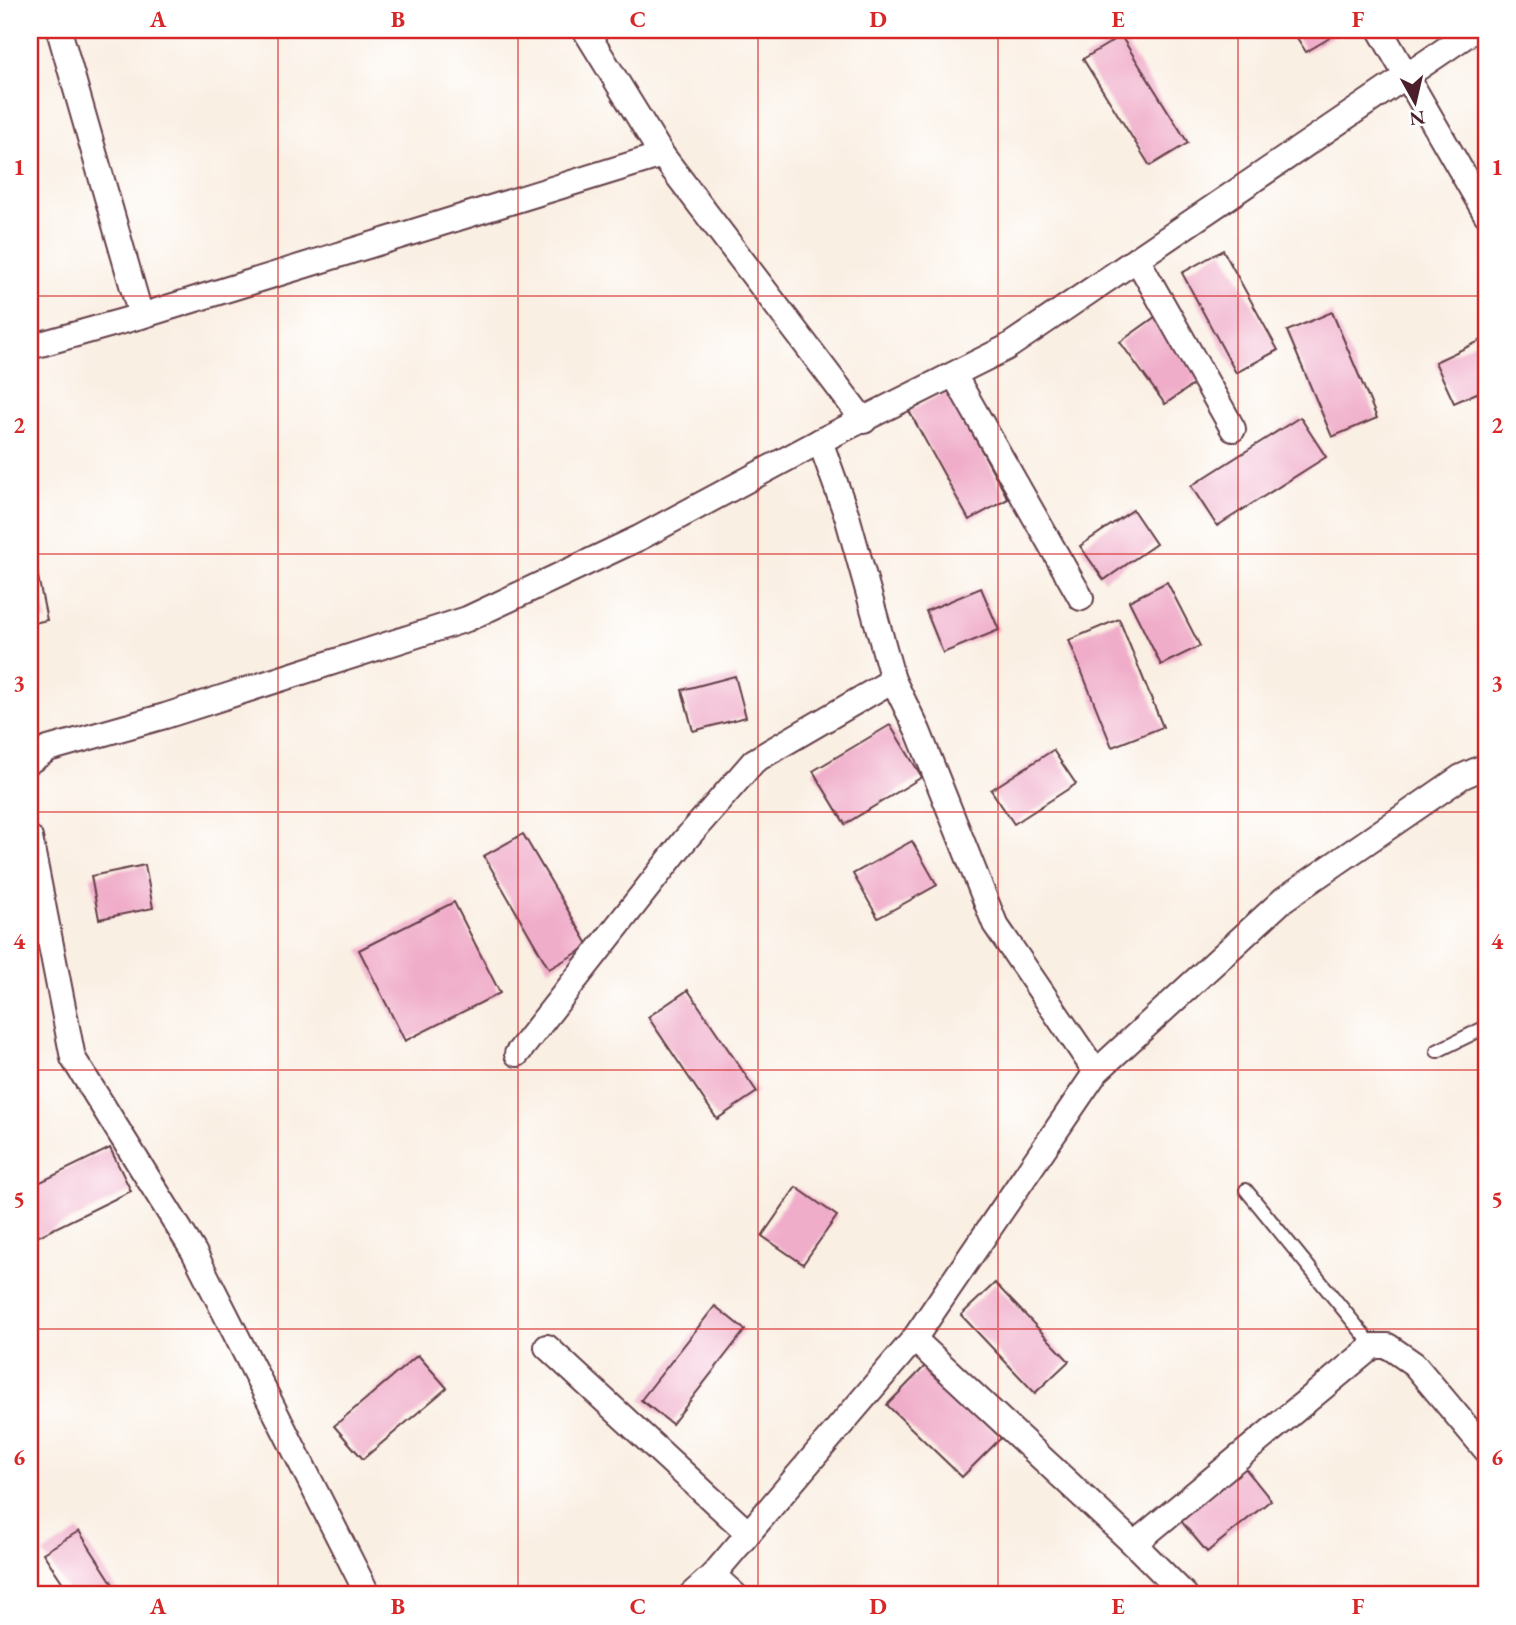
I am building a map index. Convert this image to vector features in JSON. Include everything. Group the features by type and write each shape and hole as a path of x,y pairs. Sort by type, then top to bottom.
{"street":[{"path":"59,30 141,316"},
{"path":"585,30 662,155 864,421"},
{"path":"1380,30 1486,214"},
{"path":"30,761 48,750 165,716 467,619 639,538 820,440 864,421 1006,348 1474,30"},
{"path":"30,346 141,316 662,155"},
{"path":"1138,259 1233,429"},
{"path":"954,375 1081,598"},
{"path":"820,440 847,516 893,680 918,731 995,924 1096,1072"},
{"path":"517,1054 685,840 754,761 893,680"},
{"path":"691,1595 713,1575 914,1339 1096,1072 1284,900 1461,777 1486,766"},
{"path":"30,838 73,1058 194,1252 368,1595"},
{"path":"914,1339 1185,1595"},
{"path":"1134,1544 1373,1346 1388,1346 1414,1364 1486,1450"},
{"path":"547,1348 748,1533"},
{"path":"713,1575 735,1595"}],"lane":[{"path":"1437,1051 1486,1027"},
{"path":"1245,1189 1373,1346"}],"building":[{"path":"1292,30 1343,30 1306,52"},
{"path":"1121,36 1188,143 1150,166 1083,59"},
{"path":"1223,250 1278,350 1236,373 1182,273"},
{"path":"1332,312 1377,418 1332,437 1287,331"},
{"path":"1155,317 1200,380 1165,404 1120,342"},
{"path":"1486,338 1486,389 1454,403 1435,362"},
{"path":"949,390 1008,499 969,520 909,411"},
{"path":"1300,417 1326,457 1217,526 1191,486"},
{"path":"1133,510 1156,544 1104,580 1080,546"},
{"path":"30,538 47,620 30,624"},
{"path":"1167,582 1200,646 1161,665 1129,601"},
{"path":"981,588 999,630 943,653 926,611"},
{"path":"1119,619 1163,727 1112,747 1069,640"},
{"path":"735,676 746,717 693,731 682,690"},
{"path":"890,725 922,777 845,824 813,771"},
{"path":"1053,750 1076,784 1014,824 991,790"},
{"path":"523,834 589,946 549,969 484,856"},
{"path":"912,841 937,885 878,918 853,874"},
{"path":"145,865 153,908 99,919 91,876"},
{"path":"454,902 500,993 405,1041 359,950"},
{"path":"688,990 757,1092 717,1119 648,1017"},
{"path":"110,1148 131,1191 31,1240 30,1187"},
{"path":"796,1187 837,1216 803,1264 762,1236"},
{"path":"995,1283 1069,1361 1035,1393 961,1315"},
{"path":"715,1306 745,1330 672,1424 641,1400"},
{"path":"418,1355 447,1388 363,1459 334,1426"},
{"path":"926,1365 1001,1438 962,1477 887,1405"},
{"path":"1241,1463 1271,1500 1207,1552 1176,1515"},
{"path":"79,1531 120,1595 71,1595 43,1553"}]}
